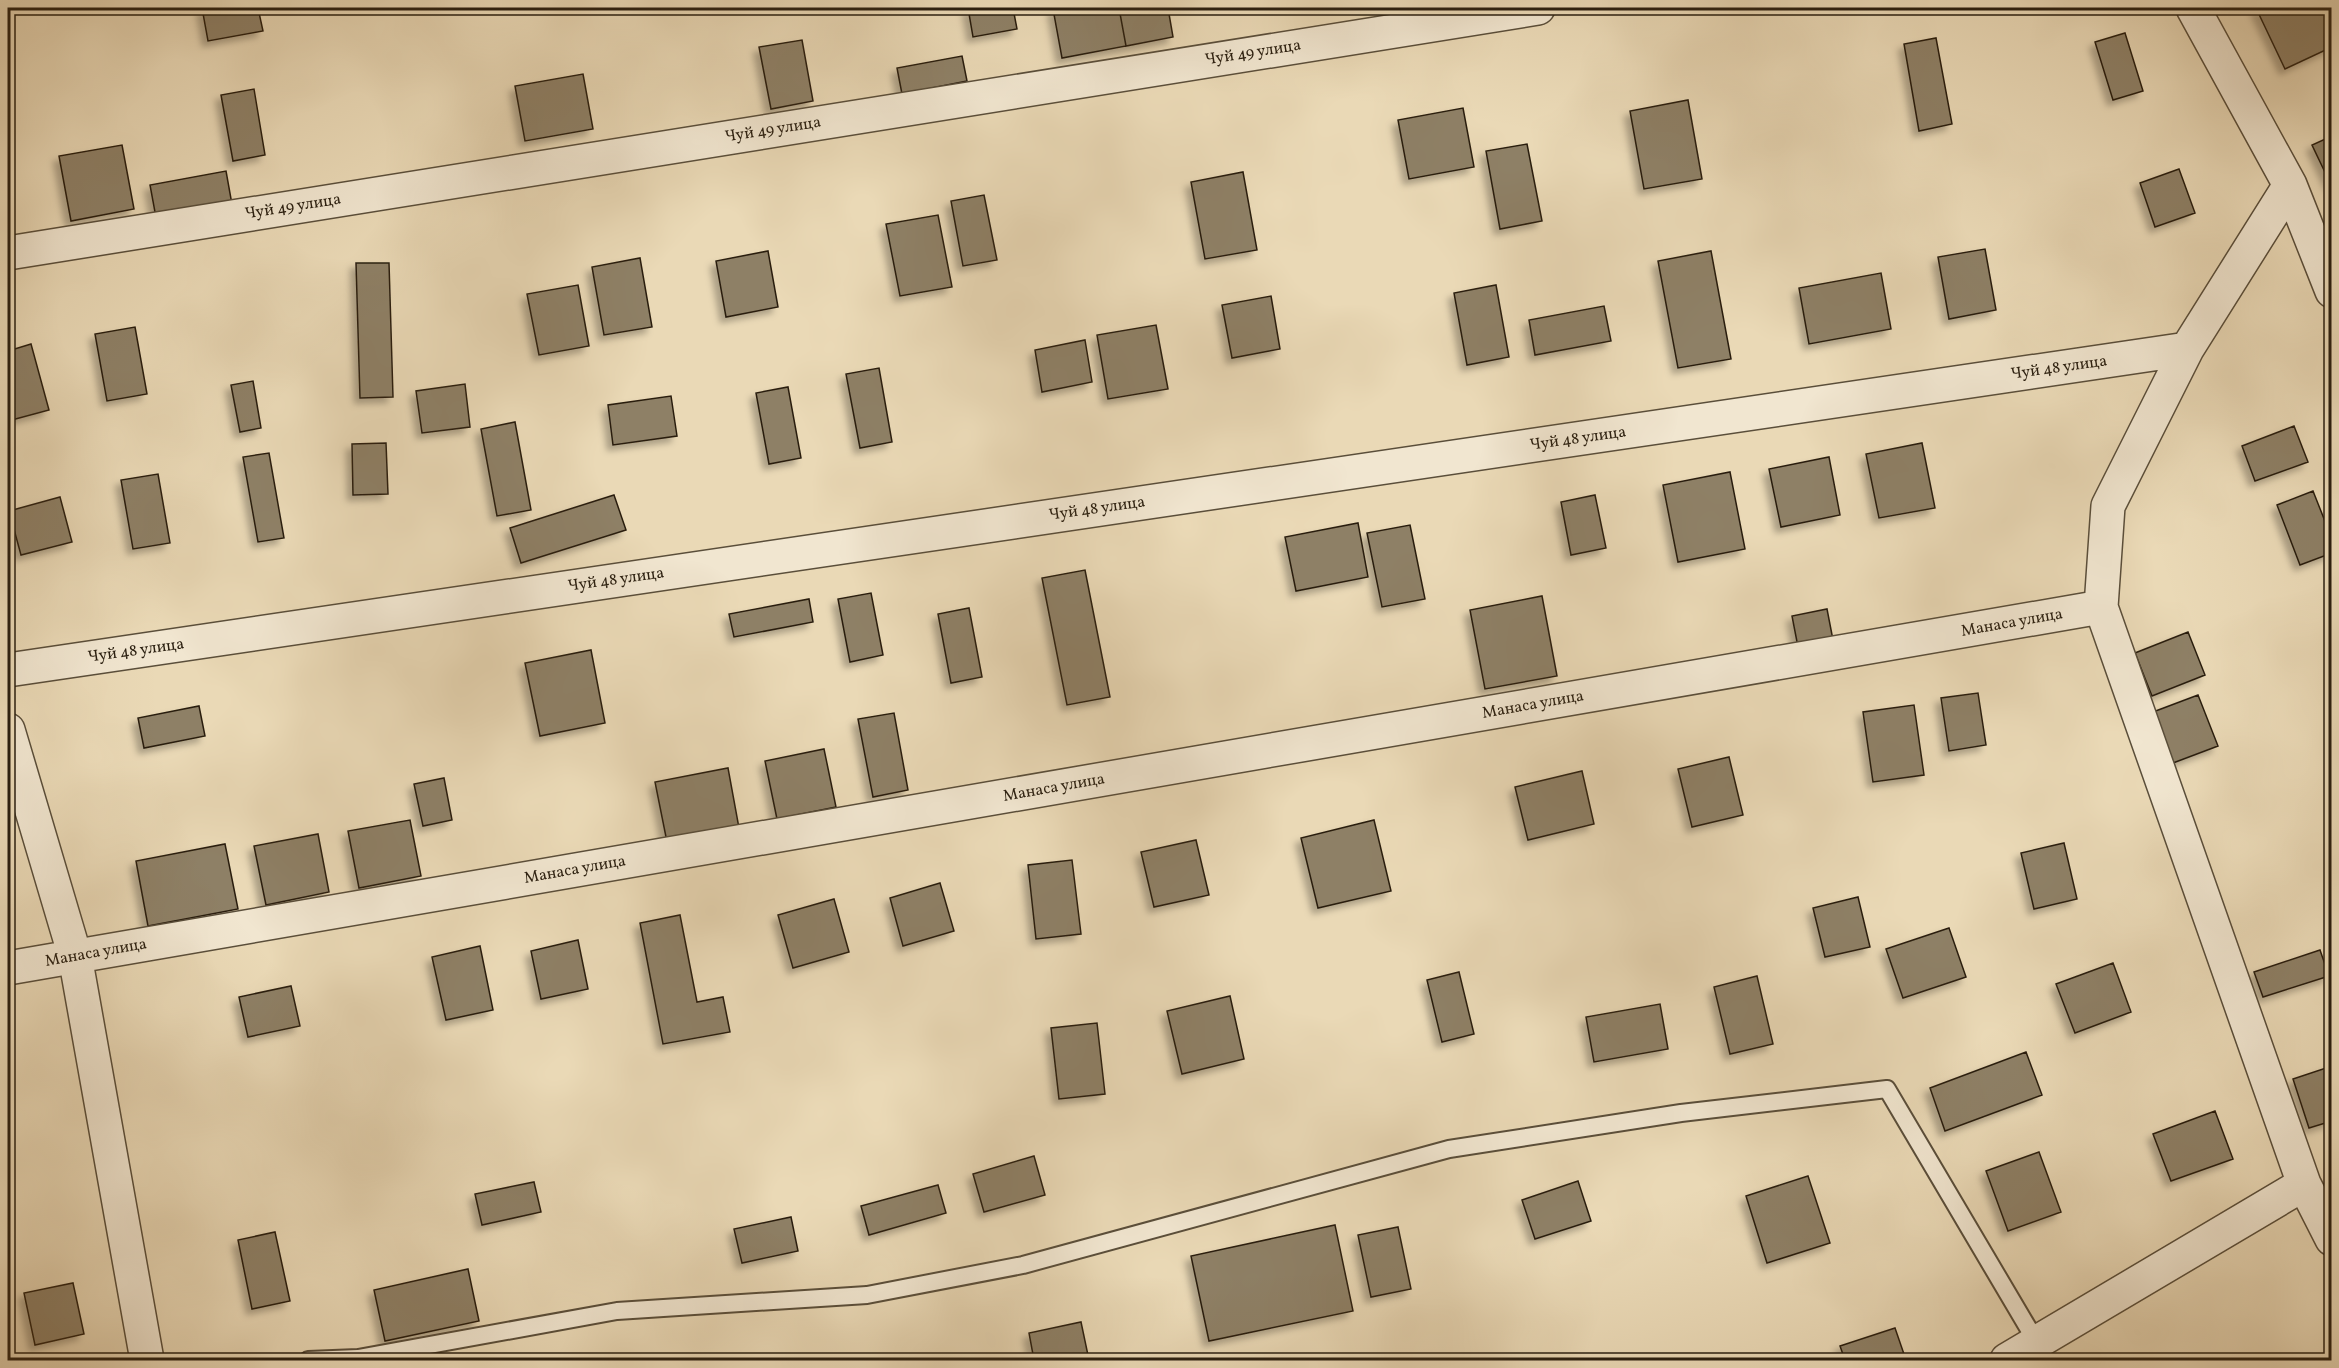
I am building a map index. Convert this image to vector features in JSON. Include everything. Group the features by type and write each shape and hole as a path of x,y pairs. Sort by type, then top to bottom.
{"street":[{"name":"Чуй 49 улица","path":"8,253 1538,8"},
{"path":"2193,8 2290,185 2331,291"},
{"path":"2290,185 2187,349 2108,506 2101,608 2304,1184 2331,1239"},
{"name":"Чуй 48 улица","path":"8,670 2187,349"},
{"name":"Манаса улица","path":"8,968 2101,608"},
{"path":"8,730 75,957 147,1360"},
{"path":"2007,1360 2304,1184"}],"lane":[{"path":"308,1360 358,1359 617,1311 867,1295 1023,1265 1449,1149 1681,1113 1887,1089 2037,1343"}],"building":[{"path":"202,8 258,8 263,31 208,41"},
{"path":"968,8 1013,8 1017,29 973,37"},
{"path":"1119,8 1126,46 1062,58 1053,9"},
{"path":"1119,8 1168,8 1173,37 1126,46"},
{"path":"2256,8 2324,8 2332,23 2332,47 2285,69"},
{"path":"2125,33 2143,91 2113,100 2095,42"},
{"path":"1936,38 1952,124 1919,131 1904,44"},
{"path":"802,40 813,101 771,109 759,47"},
{"path":"962,56 967,81 902,94 897,68"},
{"path":"583,74 593,129 525,141 515,86"},
{"path":"254,89 265,155 233,161 221,95"},
{"path":"1688,100 1702,179 1644,189 1630,111"},
{"path":"1463,108 1474,167 1409,179 1398,120"},
{"path":"2332,136 2332,187 2312,145"},
{"path":"1527,144 1542,221 1500,229 1486,151"},
{"path":"122,145 134,209 71,221 59,156"},
{"path":"2179,169 2195,213 2155,227 2140,183"},
{"path":"226,171 233,210 157,223 150,185"},
{"path":"1243,172 1257,250 1205,259 1191,182"},
{"path":"984,195 997,260 963,266 951,201"},
{"path":"938,215 952,287 900,296 886,224"},
{"path":"1985,249 1996,310 1949,319 1938,257"},
{"path":"768,251 778,307 726,317 716,261"},
{"path":"1711,251 1731,359 1678,368 1658,261"},
{"path":"640,258 652,327 604,335 592,267"},
{"path":"356,263 389,263 393,397 360,398"},
{"path":"1881,273 1891,329 1809,344 1799,288"},
{"path":"578,285 589,346 539,355 527,294"},
{"path":"1496,285 1509,357 1467,365 1454,293"},
{"path":"1271,296 1280,349 1232,358 1222,305"},
{"path":"1604,306 1611,341 1535,355 1529,320"},
{"path":"1156,325 1168,389 1108,399 1097,335"},
{"path":"135,327 147,394 107,401 95,334"},
{"path":"1085,340 1092,382 1042,392 1035,350"},
{"path":"31,344 49,410 8,421 8,351"},
{"path":"879,368 892,442 860,448 846,374"},
{"path":"253,381 261,428 240,432 231,385"},
{"path":"465,384 470,427 422,433 416,391"},
{"path":"788,387 801,458 769,464 756,393"},
{"path":"671,396 677,436 613,445 608,405"},
{"path":"515,422 531,510 497,516 481,429"},
{"path":"2294,426 2308,462 2255,481 2242,446"},
{"path":"386,443 388,494 353,495 352,444"},
{"path":"1922,443 1935,508 1879,518 1866,454"},
{"path":"269,453 284,538 258,542 243,457"},
{"path":"1829,457 1840,515 1781,527 1769,469"},
{"path":"1730,472 1745,549 1678,562 1663,485"},
{"path":"158,474 170,543 133,549 121,480"},
{"path":"2313,491 2332,539 2332,553 2300,565 2277,505"},
{"path":"614,495 626,530 521,563 510,528"},
{"path":"1595,495 1606,548 1571,555 1561,502"},
{"path":"60,497 72,542 21,555 9,511"},
{"path":"1358,523 1368,577 1296,591 1285,537"},
{"path":"1410,525 1425,599 1382,607 1367,533"},
{"path":"1085,570 1110,697 1067,705 1042,578"},
{"path":"871,593 883,655 850,662 838,599"},
{"path":"1542,596 1557,676 1485,689 1470,610"},
{"path":"809,599 813,622 734,637 729,614"},
{"path":"969,608 982,677 951,683 938,614"},
{"path":"1827,609 1833,640 1798,647 1792,616"},
{"path":"2188,632 2205,675 2152,696 2135,653"},
{"path":"591,650 605,723 540,736 525,663"},
{"path":"1978,693 1986,745 1949,751 1941,698"},
{"path":"2198,695 2218,746 2173,763 2153,712"},
{"path":"1914,705 1924,775 1873,782 1863,712"},
{"path":"199,706 205,736 144,748 138,718"},
{"path":"894,713 908,790 873,797 858,719"},
{"path":"824,749 836,807 777,819 765,761"},
{"path":"1729,757 1743,815 1692,827 1678,769"},
{"path":"728,768 739,828 667,842 655,782"},
{"path":"1582,771 1594,824 1528,840 1515,787"},
{"path":"444,778 452,820 423,826 414,784"},
{"path":"410,820 421,876 359,888 348,831"},
{"path":"1374,820 1391,891 1318,908 1301,838"},
{"path":"318,834 329,892 266,905 254,846"},
{"path":"1196,840 1209,895 1154,907 1141,852"},
{"path":"2064,843 2077,899 2034,909 2021,853"},
{"path":"225,844 238,909 148,926 136,861"},
{"path":"1072,860 1081,934 1036,939 1028,865"},
{"path":"940,883 954,931 903,946 890,898"},
{"path":"1858,897 1870,947 1825,957 1813,908"},
{"path":"834,899 849,952 793,968 778,915"},
{"path":"680,915 697,1002 723,997 730,1032 663,1044 640,923"},
{"path":"1949,928 1966,977 1903,998 1886,949"},
{"path":"578,940 588,989 541,999 531,951"},
{"path":"480,946 493,1010 446,1020 432,957"},
{"path":"2320,950 2329,976 2263,997 2254,972"},
{"path":"2113,963 2131,1012 2075,1033 2056,984"},
{"path":"1459,972 1474,1034 1442,1042 1427,980"},
{"path":"1757,976 1773,1044 1730,1054 1714,987"},
{"path":"291,986 300,1026 248,1037 239,997"},
{"path":"1230,996 1244,1059 1182,1074 1167,1011"},
{"path":"1660,1004 1668,1049 1594,1062 1586,1017"},
{"path":"1097,1023 1105,1094 1059,1099 1051,1028"},
{"path":"2026,1052 2042,1095 1945,1131 1930,1088"},
{"path":"2332,1066 2332,1121 2309,1128 2293,1079"},
{"path":"2215,1111 2233,1159 2171,1181 2153,1134"},
{"path":"2039,1152 2061,1212 2008,1231 1986,1171"},
{"path":"1034,1156 1045,1195 984,1212 973,1174"},
{"path":"1808,1176 1830,1243 1767,1263 1746,1196"},
{"path":"1578,1181 1591,1221 1535,1239 1522,1200"},
{"path":"2332,1181 2332,1210 2323,1184"},
{"path":"534,1182 541,1212 482,1225 475,1194"},
{"path":"938,1185 946,1213 869,1235 861,1206"},
{"path":"791,1217 798,1251 742,1263 734,1229"},
{"path":"1335,1225 1353,1311 1209,1341 1191,1256"},
{"path":"1398,1227 1411,1289 1371,1297 1358,1235"},
{"path":"275,1232 290,1301 252,1309 238,1240"},
{"path":"468,1269 479,1321 385,1341 374,1290"},
{"path":"73,1283 84,1334 35,1345 24,1293"},
{"path":"1081,1322 1089,1360 1034,1360 1029,1333"},
{"path":"1895,1328 1906,1360 1845,1360 1840,1346"}]}
